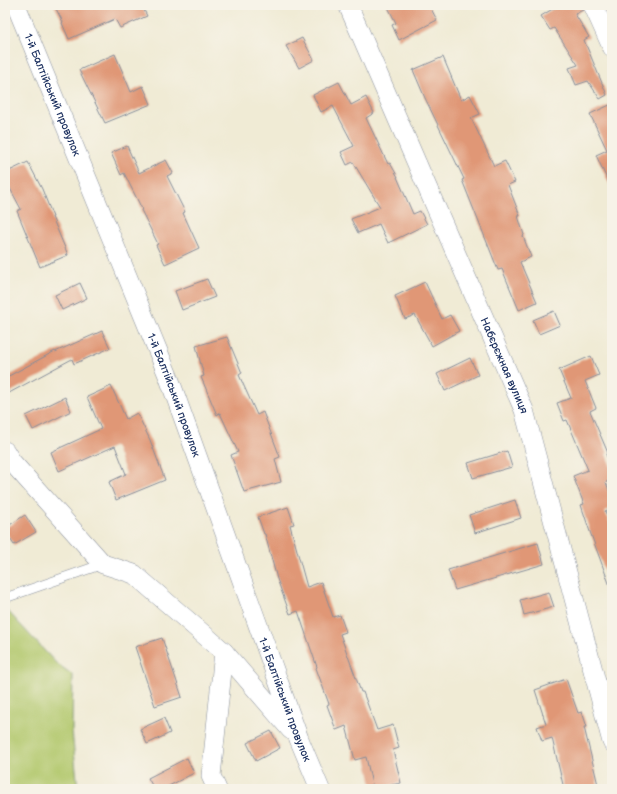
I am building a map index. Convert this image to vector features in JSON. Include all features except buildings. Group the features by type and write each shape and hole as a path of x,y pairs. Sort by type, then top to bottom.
{"street":[{"name":"1-й Балтійський провулок","path":"16,5 169,378 299,739 320,789"},
{"name":"Набєрєжная вулиця","path":"348,5 524,410 612,742"},
{"path":"593,5 612,47"},
{"path":"5,451 11,461 104,564 134,574 224,652 299,739"},
{"path":"217,789 212,776 224,652"}],"lane":[{"path":"5,598 104,564"}],"green space":[{"path":"5,608 56,663 73,675 72,731 78,789 5,789"}]}
